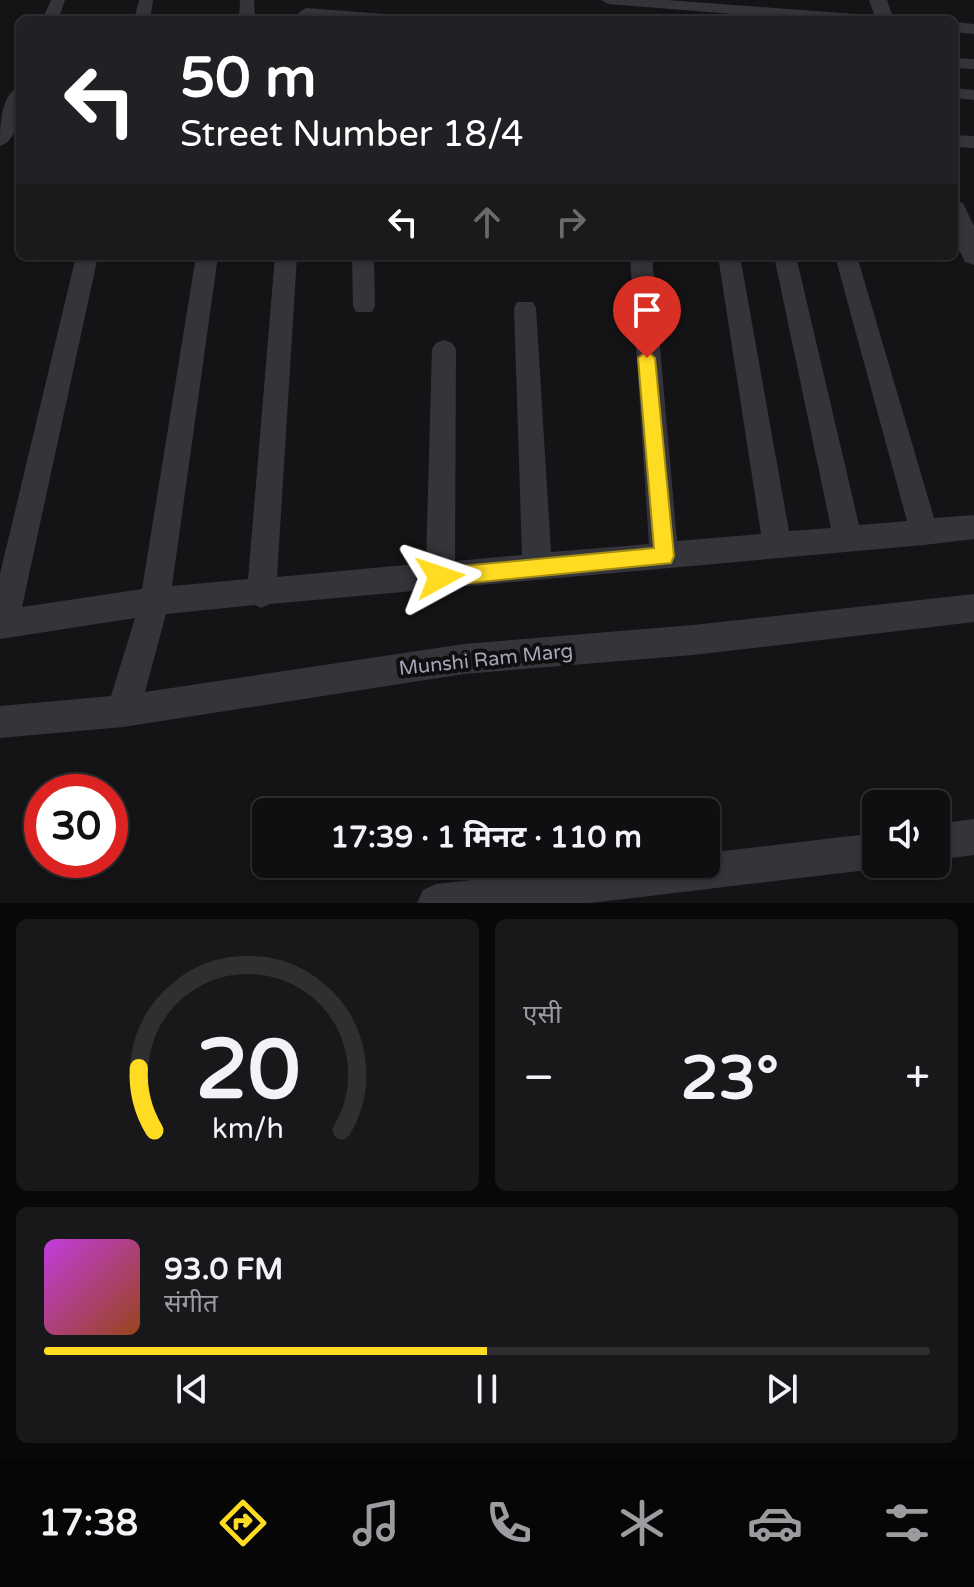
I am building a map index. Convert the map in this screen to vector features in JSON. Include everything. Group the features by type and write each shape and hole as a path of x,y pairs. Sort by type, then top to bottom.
{"street":[{"path":"608,0 819,16"},
{"path":"641,16 645,2"},
{"path":"305,11 357,16"},
{"path":"0,140 16,102"},
{"path":"963,220 974,256"},
{"path":"86,260 2,625 155,601 261,594 974,527"},
{"path":"123,711 155,601 206,260"},
{"path":"261,594 286,260"},
{"path":"363,260 364,306"},
{"path":"641,260 664,556"},
{"path":"730,260 777,546"},
{"path":"786,260 848,540"},
{"path":"847,260 924,533"},
{"path":"525,308 537,568"},
{"path":"440,577 444,349"},
{"name":"Munshi Ram Marg","path":"0,722 123,711 464,659 693,640 974,608"},
{"path":"950,840 974,837"},
{"path":"436,903 862,853"}],"route":[{"path":"440,577 664,556 647,358"}]}
